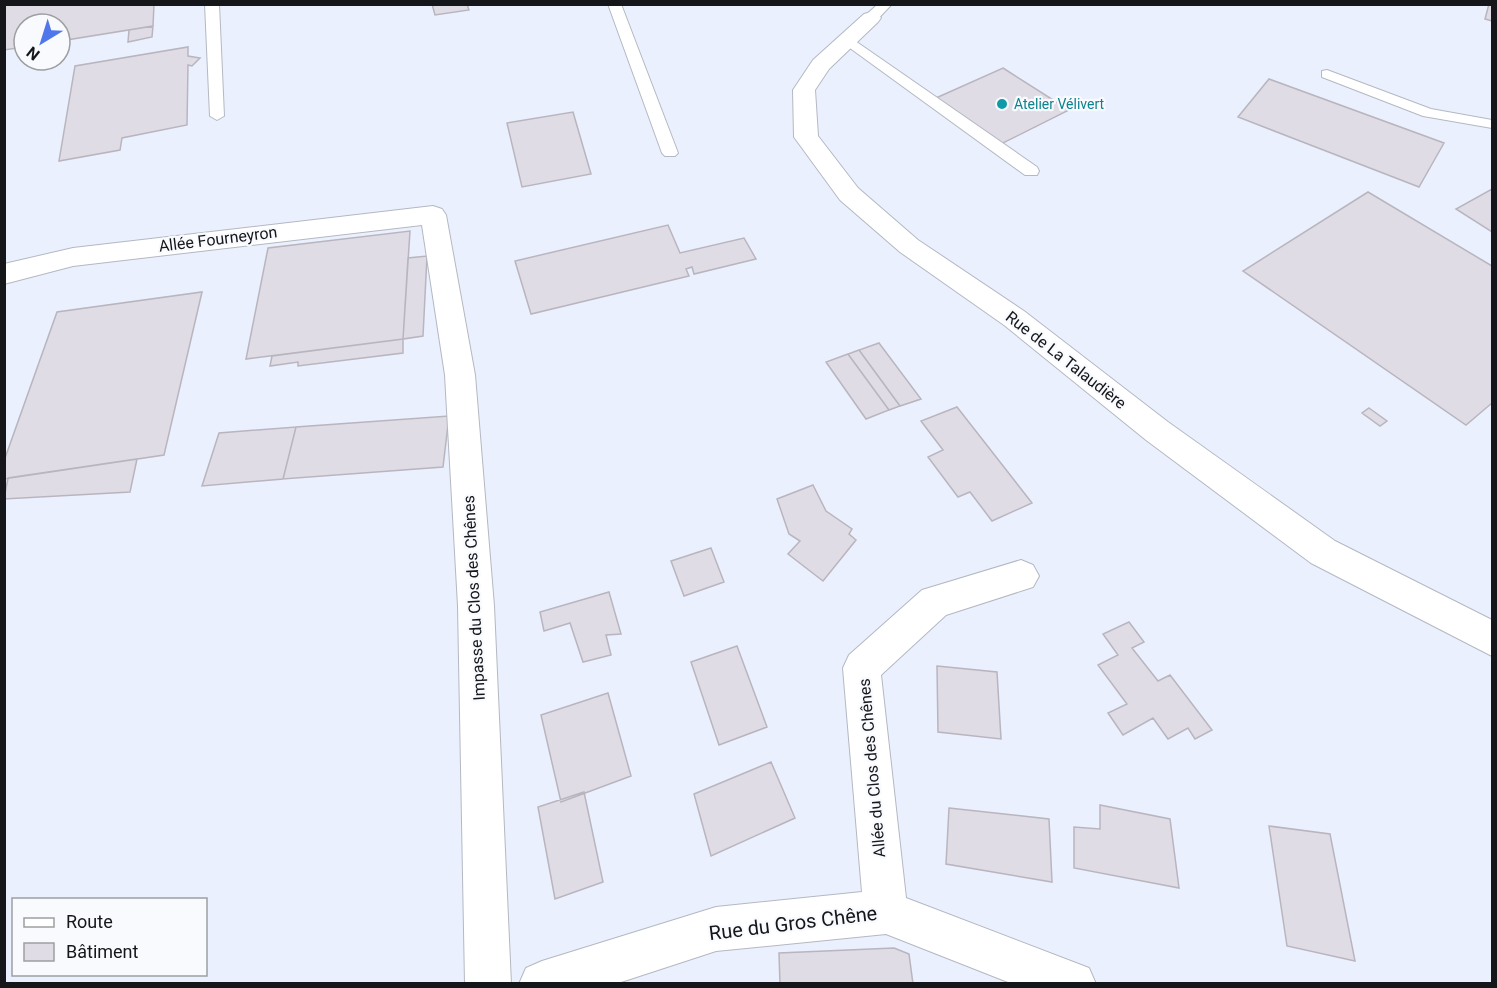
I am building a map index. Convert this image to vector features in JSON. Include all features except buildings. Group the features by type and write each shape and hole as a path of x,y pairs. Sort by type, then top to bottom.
{"street":[{"name":"Rue de La Talaudière","path":"878,11 821,64 804,90 806,137 849,194 909,246 1014,318 1157,431 1323,552 1492,639"},
{"name":"Allée Fourneyron","path":"4,274 72,257 433,215"},
{"name":"Impasse du Clos des Chênes","path":"433,215 460,375 476,606 488,984"},
{"name":"Allée du Clos des Chênes","path":"886,912 862,668 935,602 1022,576"},
{"name":"Rue du Gros Chêne","path":"542,984 716,928 886,912 1073,984"}],"lane":[{"path":"212,4 217,116"},
{"path":"614,4 670,153"},
{"path":"848,40 1031,171"},
{"path":"1327,74 1428,112 1492,124"}],"shaded area":[{"path":"5,5 1492,5 1492,983 5,983"}],"place":[{"name":"Atelier Vélivert","path":"1002,104"}]}
